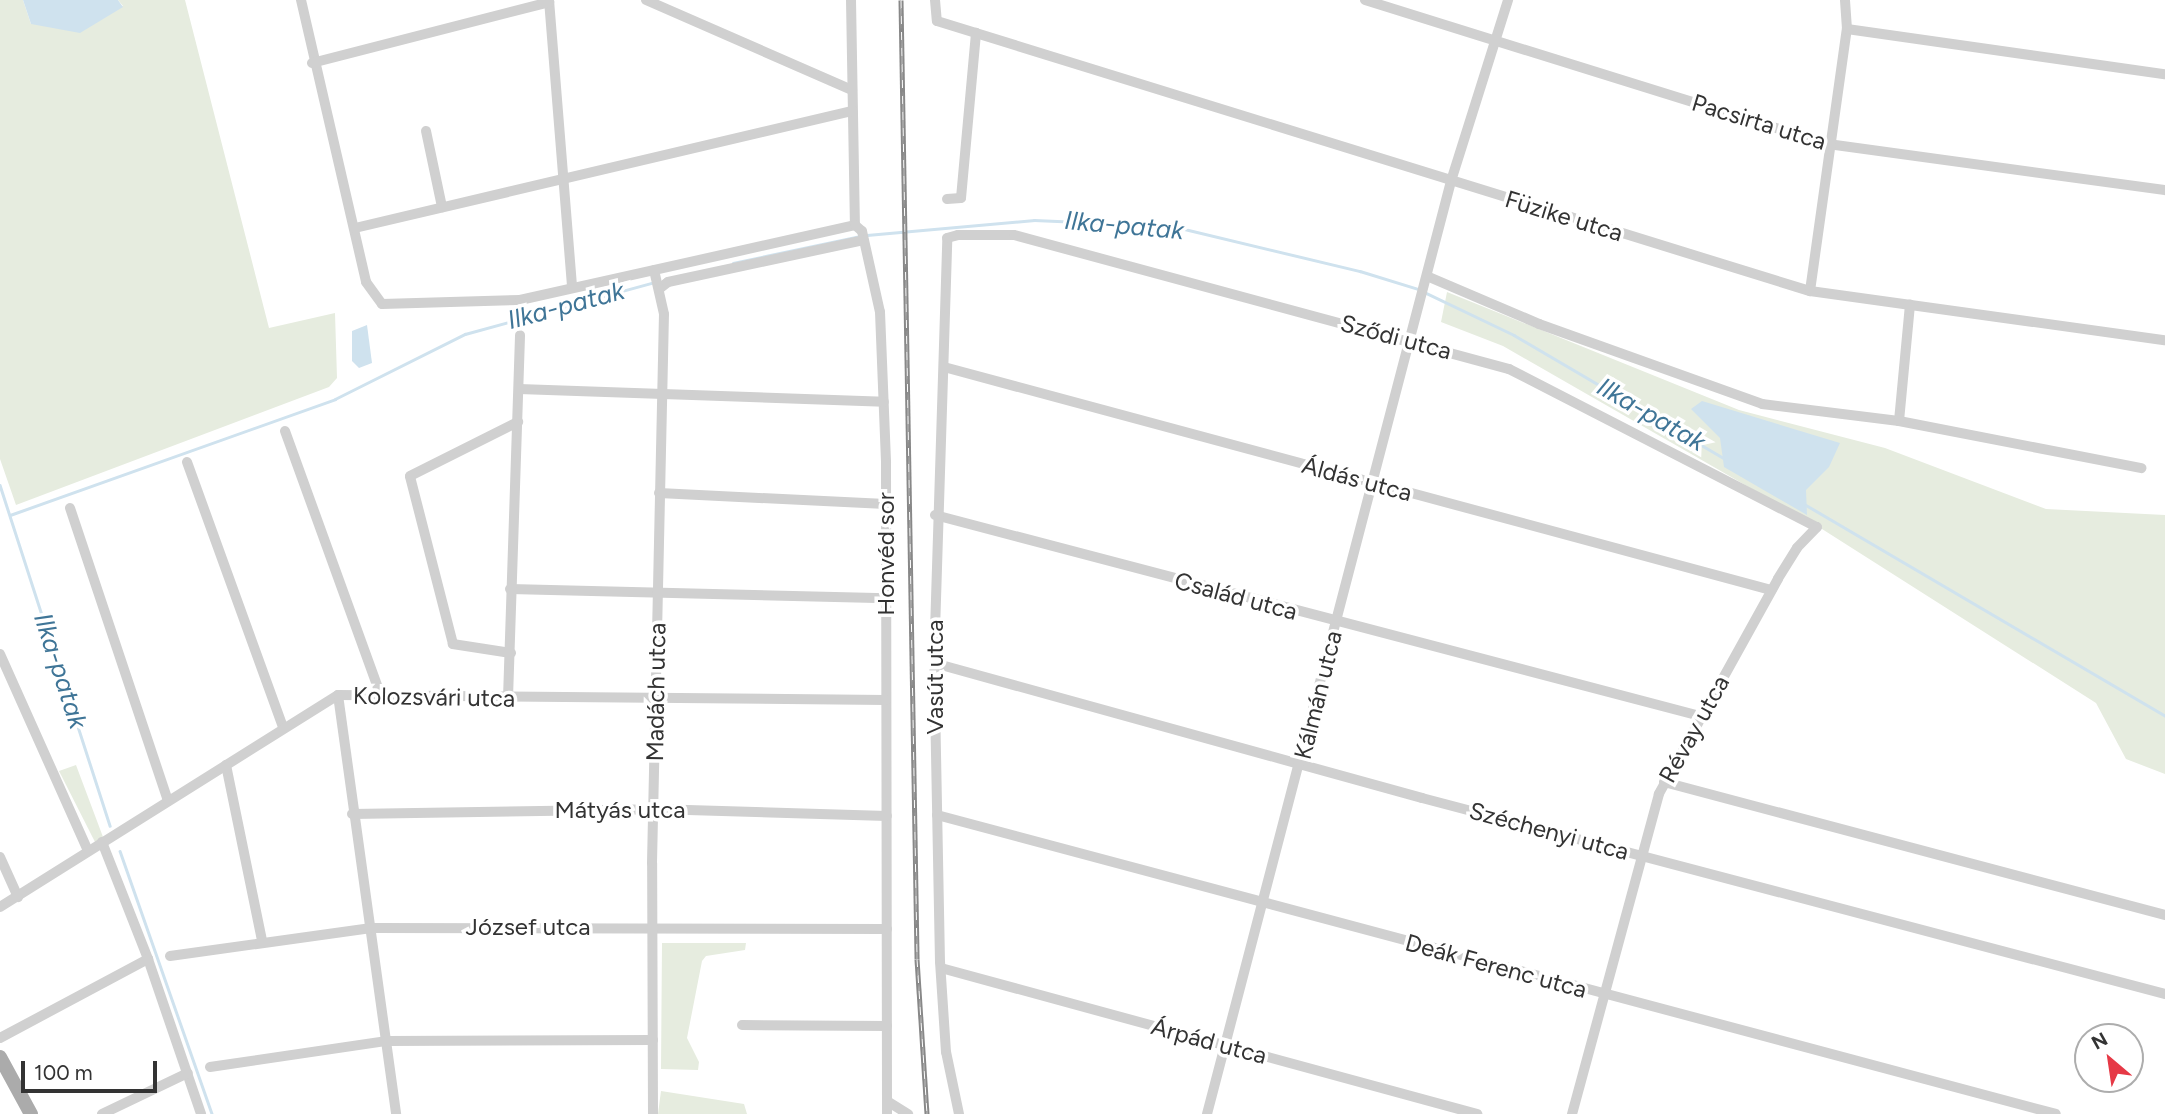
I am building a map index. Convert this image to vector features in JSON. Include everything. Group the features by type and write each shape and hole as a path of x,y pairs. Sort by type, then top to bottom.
{"main road":[{"path":"0,1057 31,1114"}],"street":[{"path":"301,0 312,63 355,228 366,282 382,304 520,300 572,286 657,280 861,234"},
{"path":"646,0 852,90"},
{"name":"Honvéd sor","path":"851,0 852,111 861,234 880,312 884,402 887,598 887,1114"},
{"name":"Füzike utca","path":"935,0 937,21 1810,291 2165,340"},
{"name":"Pacsirta utca","path":"1364,0 1828,144 2165,190"},
{"name":"Kálmán utca","path":"1206,1114 1301,763 1451,181 1508,0"},
{"path":"1810,291 1828,144 1847,29 1845,0"},
{"path":"312,63 549,1 572,286"},
{"path":"1847,29 2165,74"},
{"path":"947,199 961,198 976,33"},
{"path":"355,228 565,181 852,111"},
{"path":"426,131 442,207"},
{"path":"657,280 668,282 861,234"},
{"name":"Sződi utca","path":"947,238 1014,235 1411,340 1509,369 1817,527"},
{"name":"Vasút utca","path":"947,238 944,367 935,515 934,663 940,968 946,1052 959,1114"},
{"name":"Madách utca","path":"653,1114 654,809 664,314 657,280"},
{"path":"1427,281 1762,404 1899,421 2141,468"},
{"path":"1899,421 1910,305"},
{"path":"508,698 520,335"},
{"name":"Áldás utca","path":"944,367 1771,590"},
{"path":"519,389 884,402"},
{"path":"510,653 453,645 410,476 518,422"},
{"path":"285,431 380,694"},
{"path":"187,461 283,727"},
{"path":"659,493 886,504"},
{"path":"70,509 168,801"},
{"name":"Család utca","path":"935,515 1336,624 1700,716"},
{"name":"Révay utca","path":"1572,1114 1664,782 1771,590 1797,548 1817,527"},
{"path":"510,589 887,598"},
{"path":"0,654 88,850"},
{"name":"Széchenyi utca","path":"934,663 2165,994"},
{"path":"338,695 352,814 373,928 396,1114"},
{"name":"Kolozsvári utca","path":"0,908 283,727 338,695 886,700"},
{"path":"226,765 262,941"},
{"path":"1664,782 2165,915"},
{"name":"Mátyás utca","path":"352,814 654,809 887,816"},
{"name":"Deák Ferenc utca","path":"937,815 1605,996 2056,1114"},
{"path":"106,840 201,1114"},
{"path":"0,857 18,897"},
{"name":"József utca","path":"170,956 262,941 373,928 887,929"},
{"path":"0,1038 148,959"},
{"name":"Árpád utca","path":"940,968 1477,1114"},
{"path":"742,1025 887,1026"},
{"path":"211,1067 387,1041 653,1040"},
{"path":"102,1114 188,1073"},
{"path":"887,1101 908,1114"}],"shaded area":[{"path":"0,0 23,0 31,24 123,6 118,0 185,0 269,328 335,313 337,378 329,387 16,505 0,459"},
{"path":"1447,292 1739,410 1885,448 2046,509 2165,515 2165,774 2126,759 2096,703 1822,529 1503,346 1441,322"},
{"path":"76,765 103,837 95,842 59,771"},
{"path":"662,943 746,943 745,950 706,956 702,961 687,1038 699,1062 698,1070 661,1069"},
{"path":"661,1091 744,1104 747,1114 658,1114"}],"water":[{"path":"23,0 118,0 123,7 80,33 31,24"},
{"path":"367,325 372,363 359,368 352,361 352,331"},
{"path":"1702,401 1840,443 1829,467 1806,490 1807,515 1724,467 1720,438 1691,409"}],"waterway":[{"name":"Ilka-patak","path":"867,235 1034,220 1172,226 1360,271 1418,289"},
{"name":"Ilka-patak","path":"733,263 860,236"},
{"name":"Ilka-patak","path":"10,515 335,399 465,334 652,283"},
{"name":"Ilka-patak","path":"1424,292 1514,335 1724,458"},
{"name":"Ilka-patak","path":"0,485 110,826"},
{"name":"Ilka-patak","path":"1806,505 2165,716"},
{"name":"Ilka-patak","path":"120,851 212,1114"}],"railway":[{"path":"901,0 917,959 927,1114"}]}
